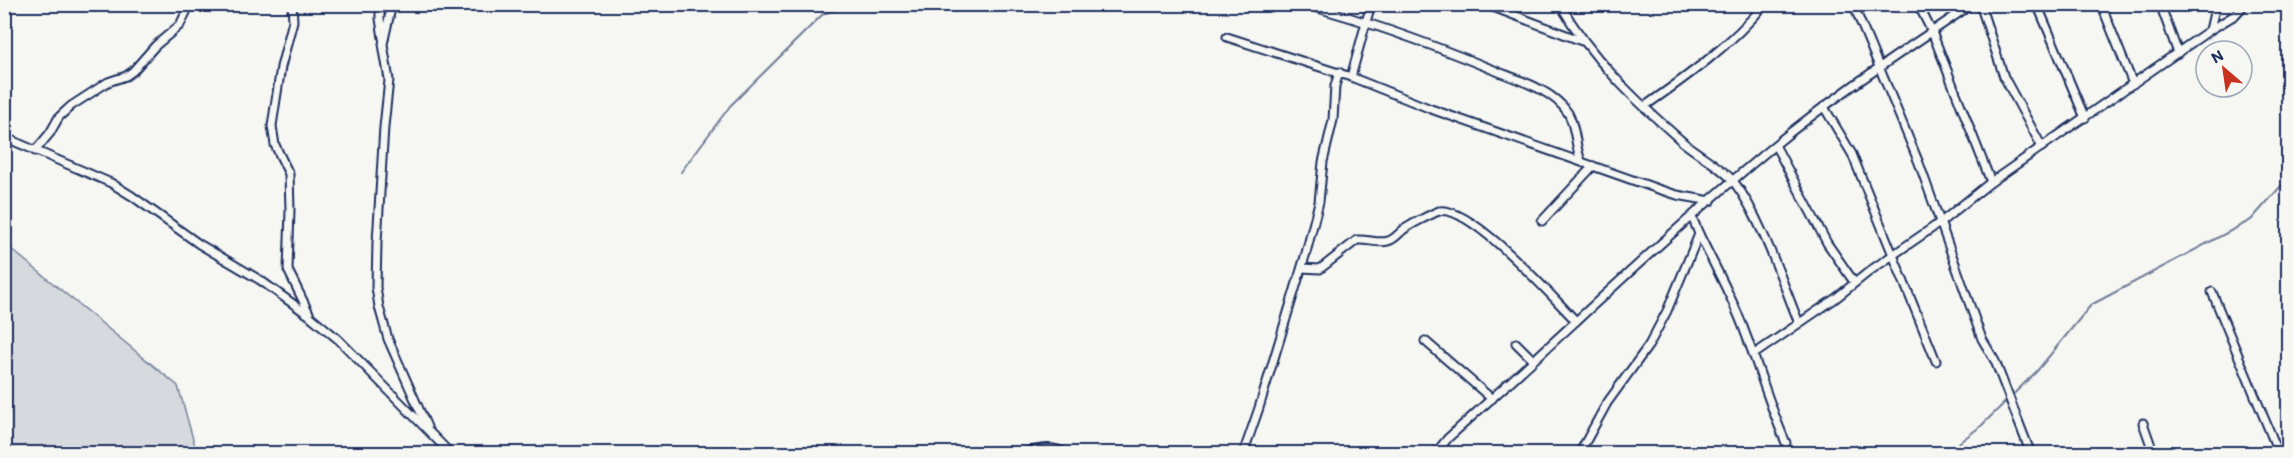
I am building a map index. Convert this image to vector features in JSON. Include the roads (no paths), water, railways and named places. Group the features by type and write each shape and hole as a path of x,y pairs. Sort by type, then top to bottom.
{"street":[{"path":"35,151 51,133 59,117 71,106 108,82 133,71 155,46 180,25 190,4"},
{"path":"292,4 293,21 278,80 273,135 290,182 288,270 310,316"},
{"path":"380,4 389,80 377,242 379,307 397,361 429,432"},
{"path":"384,41 392,4"},
{"path":"1303,4 1367,22 1461,56 1528,84 1548,95 1568,113 1581,161"},
{"path":"1351,77 1371,4"},
{"path":"1485,4 1582,41"},
{"path":"1560,4 1582,41 1645,106 1686,144 1733,181 1762,234 1799,323"},
{"path":"1645,106 1707,61 1765,4"},
{"path":"1853,4 1941,222 1983,339 1995,361 2031,453"},
{"path":"1918,4 1932,32 1991,182"},
{"path":"1435,453 1448,438 1576,321 1775,145 1879,67 1972,4"},
{"path":"1980,4 2004,77 2042,147"},
{"path":"2037,4 2085,118"},
{"path":"2101,4 2133,84"},
{"path":"2160,4 2178,53"},
{"path":"2210,30 2216,4"},
{"path":"1753,355 1941,222 1991,182 2235,15 2245,4"},
{"path":"1227,37 1339,72 1431,109 1677,195 1711,201"},
{"path":"2173,38 2189,45"},
{"path":"1243,453 1302,268 1319,202 1323,162 1333,120 1335,86 1339,72"},
{"path":"1824,107 1852,154 1936,361"},
{"path":"4,137 81,168 132,196 199,244 260,280 310,316 363,362 451,453"},
{"path":"1775,145 1827,243 1854,282"},
{"path":"1542,221 1593,166"},
{"path":"1302,268 1320,269 1357,240 1386,242 1393,240 1412,224 1437,212 1454,212 1469,219 1485,232 1576,321"},
{"path":"1692,217 1746,333 1773,413 1786,443"},
{"path":"1579,453 1607,403 1649,345 1667,311 1700,234"},
{"path":"2212,292 2279,453"},
{"path":"1425,341 1492,399"},
{"path":"1516,343 1533,360"},
{"path":"2144,423 2154,453"},
{"path":"1022,453 1050,448 1066,453"}],"waterway":[{"path":"681,172 730,106 823,14 853,4"},
{"path":"1679,4 1681,9"},
{"path":"1944,454 1981,426 2037,371 2091,305 2251,220 2288,178"}]}
